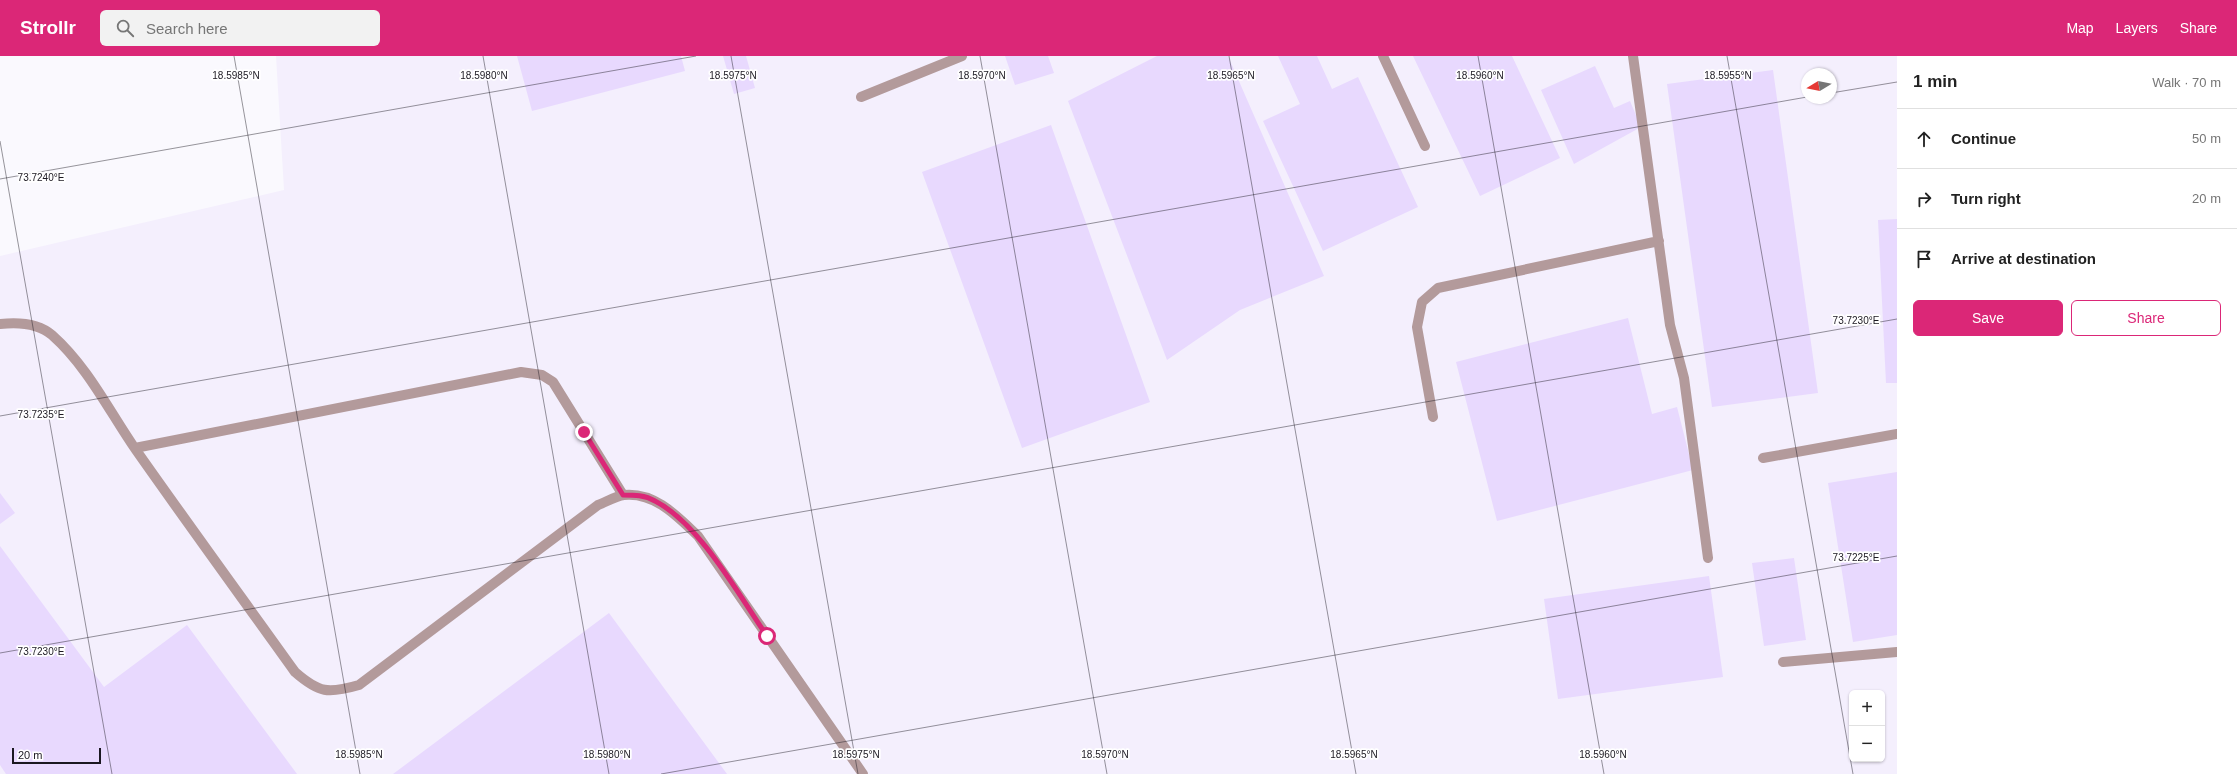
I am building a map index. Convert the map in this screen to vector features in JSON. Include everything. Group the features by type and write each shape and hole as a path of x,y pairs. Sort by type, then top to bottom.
{"lane":[{"path":"861,97 962,56"},
{"path":"1383,56 1425,146"},
{"path":"1633,56 1670,325 1684,378 1708,558"},
{"path":"1433,417 1417,326 1422,302 1438,288 1659,241"},
{"path":"0,324 30,324 50,334 87,375 135,448 295,672 311,686 335,692 359,685 598,505 623,495 639,495 654,500 675,513 698,536 863,774"},
{"path":"135,448 521,372 542,374 552,382 623,495"},
{"path":"1763,458 1897,434"},
{"path":"1783,662 1897,652"}],"shaded area":[{"path":"276,56 1897,56 1897,774 0,774 0,256 284,190"}],"building":[{"path":"517,56 681,56 685,71 532,111"},
{"path":"723,56 746,56 755,88 734,94"},
{"path":"1005,56 1048,56 1054,73 1015,85"},
{"path":"1157,56 1228,56 1324,276 1240,310 1167,360 1068,101"},
{"path":"1278,56 1317,56 1332,89 1358,77 1418,207 1323,251 1263,121 1300,104"},
{"path":"1413,56 1512,56 1560,158 1480,196"},
{"path":"1595,66 1614,108 1630,101 1641,127 1574,164 1541,90"},
{"path":"1773,70 1818,393 1712,407 1667,84"},
{"path":"1051,125 1150,402 1022,448 922,172"},
{"path":"1897,219 1897,383 1886,383 1878,220"},
{"path":"1628,318 1652,414 1677,407 1693,470 1497,521 1456,362"},
{"path":"1897,472 1897,635 1853,642 1828,483"},
{"path":"0,493 15,513 0,524"},
{"path":"0,546 104,687 187,625 297,774 6,774 0,765"},
{"path":"1794,558 1806,640 1764,646 1752,563"},
{"path":"1709,576 1723,677 1558,699 1544,599"},
{"path":"609,613 727,774 393,774"}],"route":[{"path":"584,432 623,495 639,495 654,500 675,513 698,536 767,636"}]}
